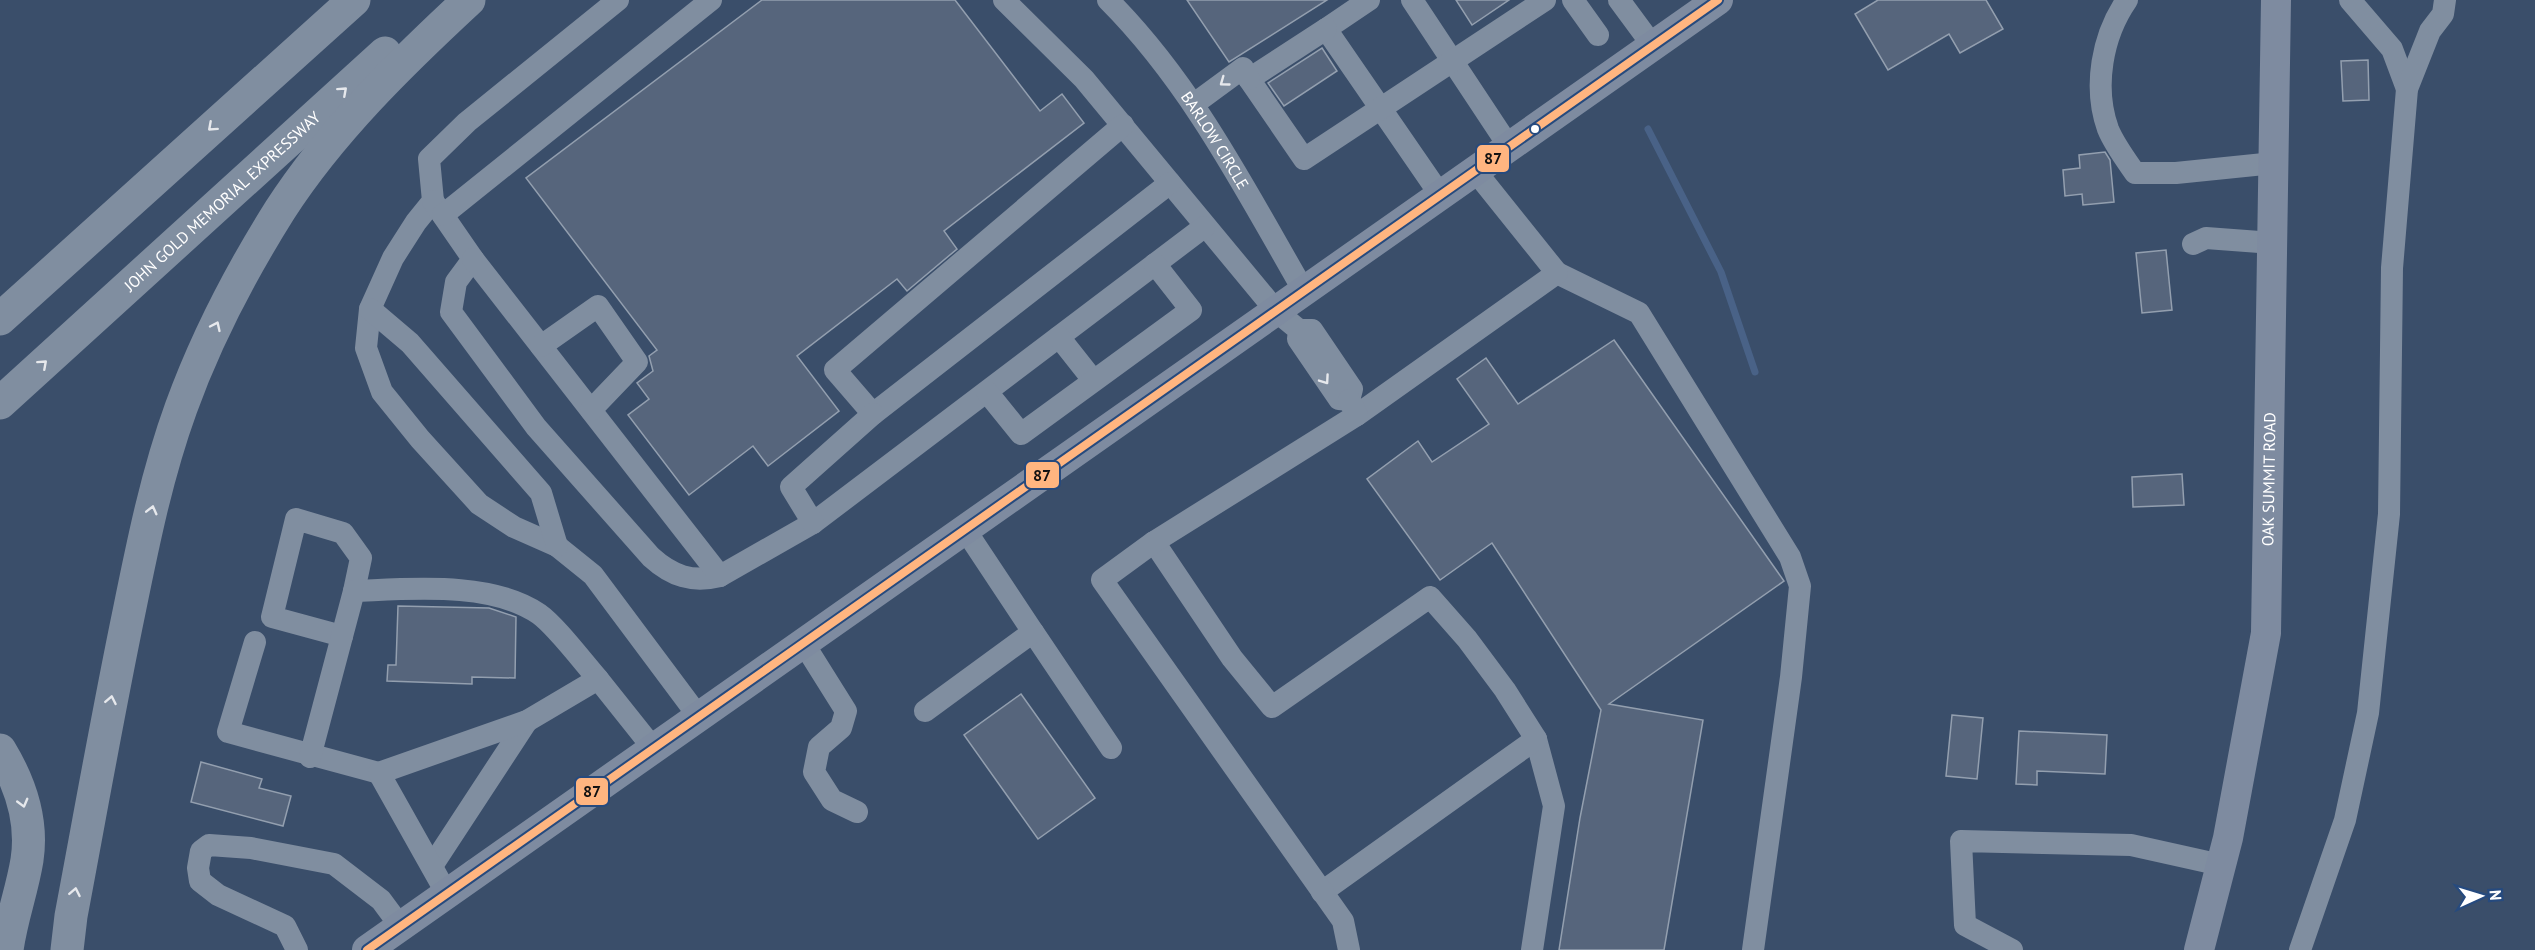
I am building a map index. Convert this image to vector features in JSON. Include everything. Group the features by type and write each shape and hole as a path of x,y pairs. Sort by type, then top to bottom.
{"highway":[{"path":"0,319 354,0"},
{"name":"JOHN GOLD MEMORIAL EXPRESSWAY","path":"0,403 444,0"},
{"path":"67,950 73,904 142,548 165,454 200,361 252,256 281,208 312,166 389,77 469,0"},
{"path":"0,295 154,180"},
{"path":"0,750 16,777 27,817 27,858 6,935"}],"main road":[{"path":"372,949 653,748 966,531 1288,321 1305,293 1718,0"},
{"name":"OAK SUMMIT ROAD","path":"2199,950 2221,865 2266,633 2276,0"}],"street":[{"path":"618,0 467,122 429,159 438,208 473,259 720,576"},
{"path":"699,717 593,575 557,546 514,527 479,504 420,439 382,392 366,348 370,309 393,258 416,222 438,208 711,0"},
{"path":"1004,0 1084,79 1204,227 1288,321 1339,399 1353,407"},
{"path":"1249,79 1369,0"},
{"path":"1412,0 1510,148"},
{"path":"1194,104 1243,68 1304,159 1382,110 1452,60 1545,0"},
{"path":"1573,0 1598,35"},
{"path":"1619,0 1653,46"},
{"path":"2127,0 2103,48 2102,99 2108,129 2135,173 2176,173 2274,163"},
{"path":"2350,0 2392,49 2407,89"},
{"path":"2300,950 2345,820 2368,713 2389,514 2392,268 2407,89 2430,31 2443,14 2445,0"},
{"name":"BARLOW CIRCLE","path":"1112,1 1194,104 1305,293"},
{"path":"1326,29 1441,196"},
{"path":"873,414 835,370 1123,125"},
{"path":"1476,172 1557,273 1639,313 1791,557 1800,586 1791,677 1753,950"},
{"path":"813,523 791,486 873,414 1170,183"},
{"path":"473,259 456,282 451,312 536,427 663,568 682,577 705,579 720,576 813,523 1204,227"},
{"path":"2193,244 2206,238 2273,243"},
{"path":"987,392 1020,434 1191,310 1155,264"},
{"path":"1349,950 1343,921 1102,580 1353,407 1557,273"},
{"path":"541,346 598,306 637,362 591,410"},
{"path":"370,309 410,343 541,493 557,546"},
{"path":"1059,337 1093,380"},
{"path":"310,757 354,591 362,558 343,533 296,519 272,617 342,636"},
{"path":"966,531 1111,748"},
{"path":"1154,542 1232,658 1272,707 1430,597 1467,639 1505,690 1536,739 1554,806 1532,950"},
{"path":"354,591 426,589 496,595 539,614 598,679 653,748"},
{"path":"926,711 1033,632"},
{"path":"255,642 228,732 310,757 379,773 527,721 598,679"},
{"path":"804,644 846,711 841,728 819,747 814,772 832,800 857,812"},
{"path":"432,866 527,721"},
{"path":"1322,892 1536,739"},
{"path":"379,773 447,894"},
{"path":"2012,950 1965,925 1961,841 2131,845 2221,865"},
{"path":"297,950 285,926 218,895 200,881 198,868 201,851 209,845 251,848 334,864 381,900 401,927"}],"building":[{"path":"762,0 955,0 1040,111 1062,94 1084,123 944,231 957,249 907,291 897,279 797,356 839,411 768,466 753,446 689,495 628,415 649,399 637,383 653,371 649,356 657,350 526,178"},
{"path":"1187,0 1327,0 1229,62"},
{"path":"1456,0 1509,0 1472,25"},
{"path":"1878,0 1986,0 2003,29 1960,53 1949,34 1888,70 1855,14"},
{"path":"1322,48 1337,71 1284,106 1268,83"},
{"path":"2368,60 2369,100 2343,101 2341,61"},
{"path":"2105,152 2110,160 2114,202 2083,205 2082,194 2065,196 2063,170 2080,168 2079,155"},
{"path":"2166,250 2172,310 2142,313 2136,253"},
{"path":"1614,340 1784,581 1609,704 1703,720 1664,950 1559,950 1580,818 1601,710 1492,543 1440,580 1367,479 1418,441 1432,462 1489,424 1457,379 1486,358 1518,404"},
{"path":"2182,474 2184,505 2133,507 2132,477"},
{"path":"398,606 489,608 516,617 515,678 472,677 472,684 387,681 388,665 396,665"},
{"path":"1021,694 1095,798 1038,839 964,735"},
{"path":"1952,715 1983,718 1977,779 1946,776"},
{"path":"2019,731 2107,735 2105,774 2037,771 2037,785 2016,784"},
{"path":"201,762 262,779 259,788 291,796 283,826 191,802"}],"waterway":[{"path":"1648,129 1721,272 1755,372"}],"transit line":[{"name":"87","path":"367,950 1718,0"}]}
